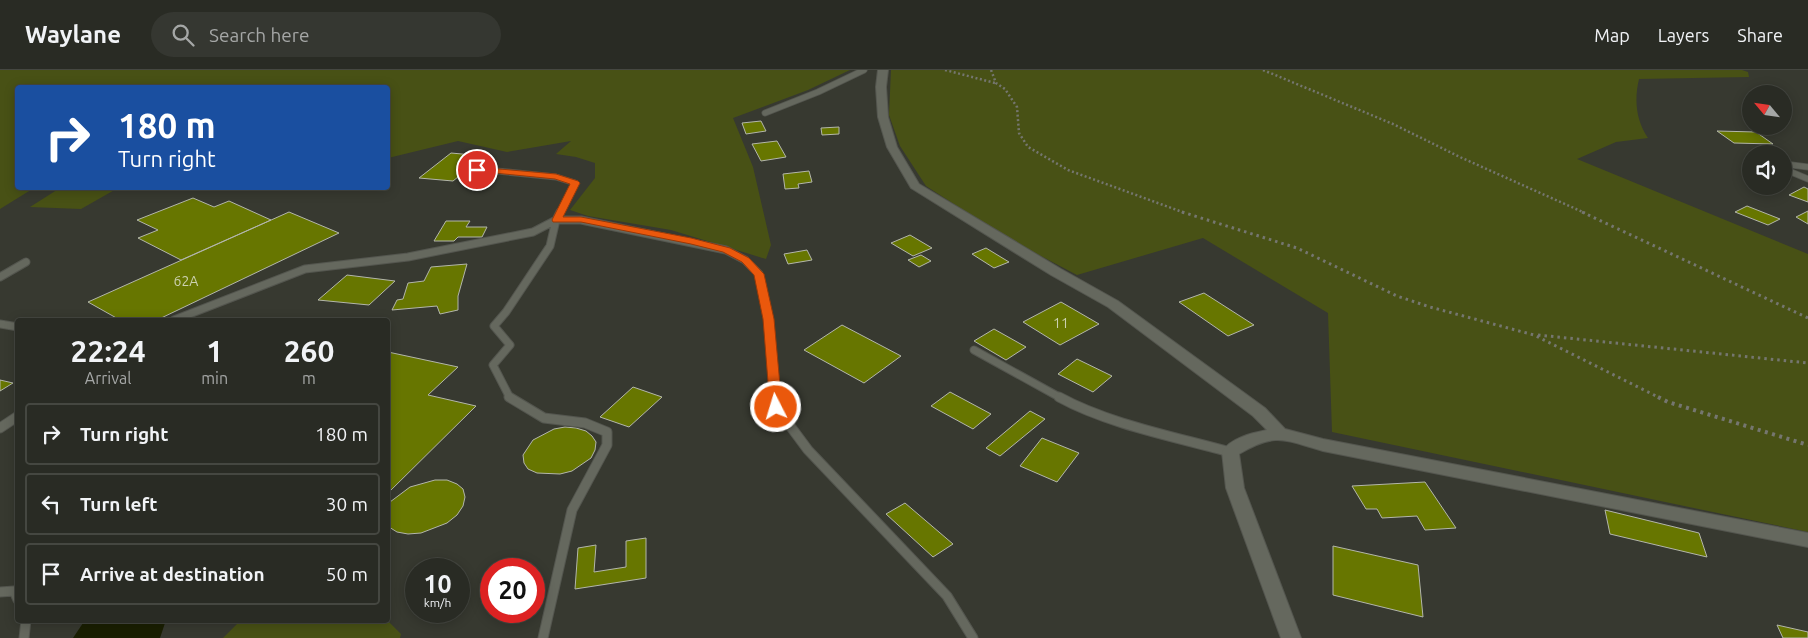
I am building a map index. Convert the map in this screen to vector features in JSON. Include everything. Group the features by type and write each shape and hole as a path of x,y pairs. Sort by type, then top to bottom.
{"street":[{"path":"883,70 881,87 883,117 892,147 915,186 1056,272 1113,304 1259,412 1279,432 1323,445 1808,540"},
{"path":"1279,432 1252,439 1230,452 1235,488 1291,638"}],"lane":[{"path":"765,113 818,92 864,70"},
{"path":"1792,165 1808,167"},
{"path":"477,170 556,177 575,183 556,220 550,246 506,312 494,326 510,345 494,365 510,399 544,418 585,424 607,432 607,445 572,510 543,638"},
{"path":"1792,172 1808,179"},
{"path":"179,318 305,269 408,257 533,232 556,220 581,220 726,250 745,260 759,274 768,319 776,407 808,450 947,596 973,638"},
{"path":"0,277 26,262"},
{"path":"0,324 15,326"},
{"path":"974,350 1072,404 1129,424 1230,452"},
{"path":"0,428 15,418"},
{"path":"0,592 14,591 15,593"},
{"path":"24,638 26,623"}],"path":[{"path":"944,70 980,78 996,83 1005,89 1017,107 1019,133 1028,147 1068,170 1188,214 1297,248 1397,296 1430,307 1534,335 1808,363"},
{"path":"991,70 996,83"},
{"path":"1263,70 1393,124 1462,158 1561,202 1808,318"},
{"path":"1534,335 1571,352 1624,382 1668,402 1808,445"}],"green space":[{"path":"0,70 850,70 808,90 733,118 753,167 771,245 766,259 671,230 588,216 570,210 595,178 595,163 576,157 556,154 571,141 507,152 458,141 390,158 390,85 15,85 15,190 31,190 0,209"},
{"path":"891,70 1742,70 1748,72 1749,77 1639,79 1636,102 1637,110 1648,138 1616,142 1577,159 1808,254 1808,532 1332,432 1328,313 1203,238 1077,275 1005,237 926,186 900,146 889,115"},
{"path":"57,190 114,190 81,209 30,207"},
{"path":"238,623 390,623 401,634 400,638 223,638"}],"shaded area":[{"path":"83,623 165,623 160,638 73,638"}],"building":[{"path":"761,121 766,131 746,134 742,123"},
{"path":"839,127 839,134 822,135 821,128"},
{"path":"1717,131 1742,132 1742,135 1760,135 1773,144 1734,143"},
{"path":"777,141 786,157 761,161 752,144"},
{"path":"451,153 484,156 453,181 419,178"},
{"path":"809,171 812,182 798,184 799,188 785,189 783,174"},
{"path":"1804,187 1808,189 1808,202 1789,195"},
{"path":"193,198 214,207 229,201 271,220 181,260 138,238 158,230 137,220"},
{"path":"1747,206 1780,219 1768,225 1735,212"},
{"path":"1808,211 1808,224 1796,217"},
{"path":"289,212 339,233 161,318 116,318 88,302"},
{"path":"446,221 470,221 466,227 487,227 482,237 458,237 454,241 434,241"},
{"path":"910,235 932,248 913,256 891,243"},
{"path":"986,248 1009,262 994,268 972,254"},
{"path":"807,250 812,260 788,264 784,254"},
{"path":"921,255 931,261 919,267 908,260"},
{"path":"467,264 458,296 458,310 440,314 437,306 392,310 397,300 403,299 408,283 424,281 431,267"},
{"path":"347,275 395,281 369,305 318,300"},
{"path":"1204,293 1254,325 1228,336 1179,302"},
{"path":"1061,302 1099,324 1060,345 1023,322"},
{"path":"842,325 901,356 864,383 804,350"},
{"path":"994,329 1026,347 1006,360 974,341"},
{"path":"390,352 458,367 428,395 476,406 390,491"},
{"path":"1077,359 1112,376 1093,392 1058,374"},
{"path":"0,380 13,383 0,391"},
{"path":"633,387 662,397 629,427 600,417"},
{"path":"950,392 991,414 973,429 931,406"},
{"path":"1030,411 1045,419 1000,456 986,448"},
{"path":"565,427 586,431 592,436 596,442 591,458 572,471 560,474 537,473 528,469 524,463 523,455 533,440 554,429"},
{"path":"1042,438 1079,453 1057,482 1020,466"},
{"path":"435,480 447,480 463,489 465,497 463,506 457,515 447,523 421,533 408,534 397,532 390,528 390,502 410,487"},
{"path":"1425,482 1456,528 1425,530 1417,516 1382,518 1377,509 1366,509 1352,486"},
{"path":"905,503 953,544 933,557 886,514"},
{"path":"1605,510 1699,533 1707,557 1610,534"},
{"path":"646,538 646,578 575,589 578,548 596,545 594,572 626,567 626,541"},
{"path":"1333,546 1418,565 1423,617 1333,595"},
{"path":"1777,625 1808,632 1808,638 1783,638"}],"route":[{"path":"477,170 556,177 575,183 556,220 581,220 691,241 726,250 745,260 759,274 768,319 776,407"}]}
